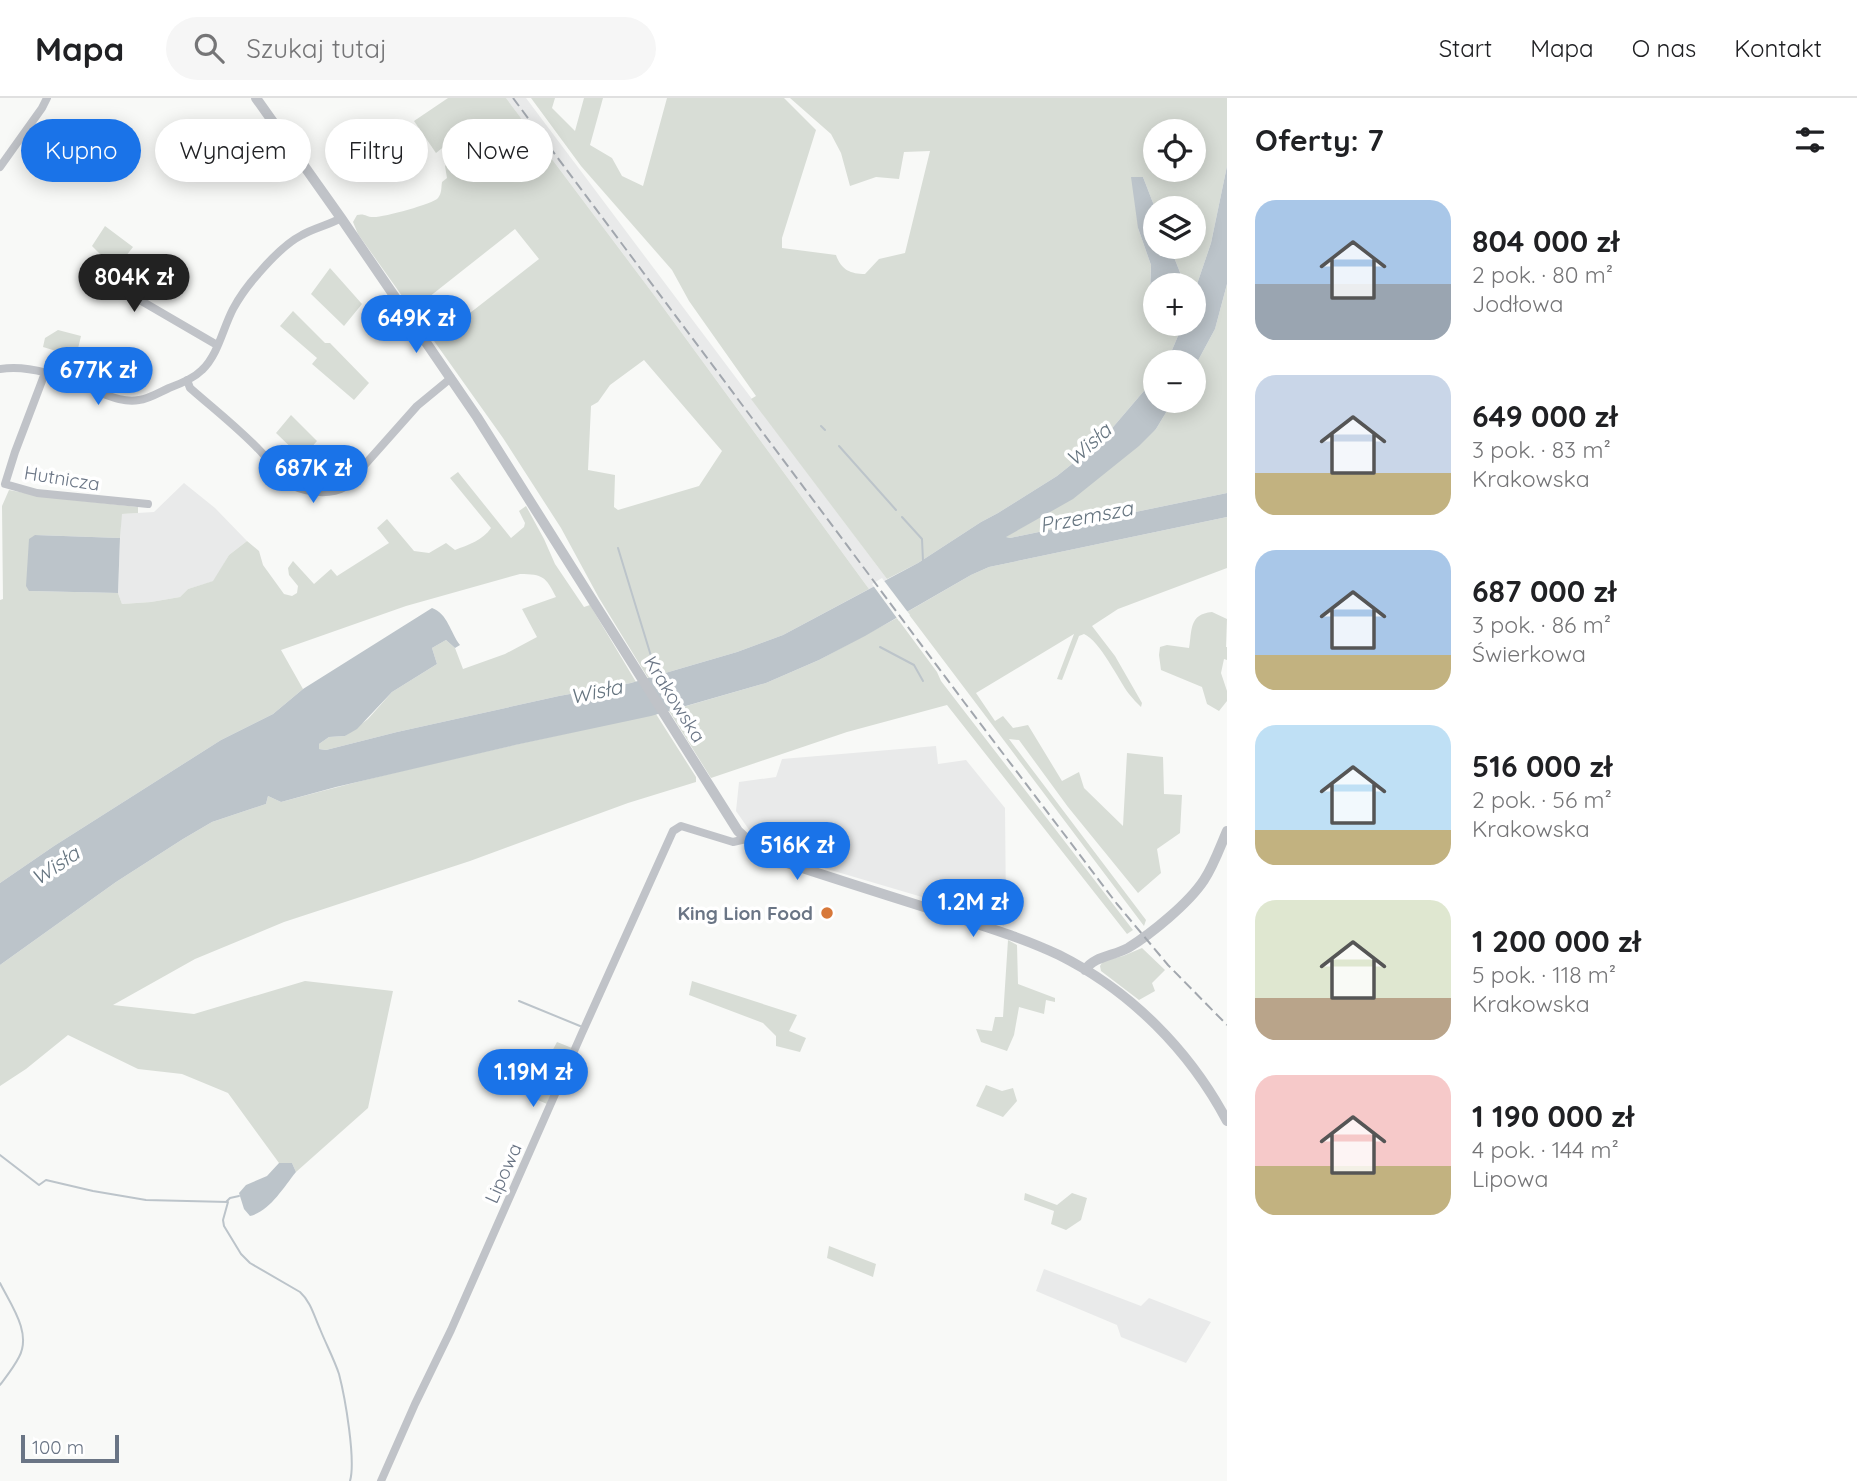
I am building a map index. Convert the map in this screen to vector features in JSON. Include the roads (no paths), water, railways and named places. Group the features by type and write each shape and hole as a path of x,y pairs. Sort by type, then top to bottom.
{"street":[{"path":"0,167 47,98"},
{"name":"Krakowska","path":"256,98 477,416 738,831 754,846 778,859 1013,936 1061,956 1085,970 1141,1011 1169,1038 1196,1071 1227,1121"},
{"path":"0,369 20,368 45,373 127,401 140,400 187,380 201,371 210,360 233,308 260,272 294,239 341,218"},
{"path":"99,259 100,288 138,299 217,345"},
{"name":"Hutnicza","path":"45,373 5,484 37,493 148,504"},
{"path":"187,380 190,388 263,454 282,479 300,489 330,492 345,487 417,407 451,378"},
{"name":"Lipowa","path":"381,1481 673,831 681,827 733,842 746,839"},
{"path":"1085,970 1090,962 1122,952 1140,940 1187,899 1204,881 1227,831"}],"water":[{"path":"1227,166 1227,284 1215,329 1204,350 1172,350 1178,336 1206,336 1206,273 1201,273 1211,243"},
{"path":"1131,177 1143,177 1150,196 1143,196 1143,242 1138,228"},
{"path":"1149,259 1175,259 1180,273 1151,273"},
{"name":"Wisła","path":"1143,392 1143,413 1166,413 1156,429 1139,446 1073,499 1006,537 1227,493 1227,517 989,567 819,660 766,683 651,716 515,745 281,802 268,796 266,804 212,822 183,839 116,882 0,965 0,883 221,740 273,714 303,689 432,608 442,614 460,645 455,648 446,640 432,648 437,664 392,692 357,729 345,736 329,737 319,744 319,749 326,750 559,696 631,683 737,652 783,635 918,563 1057,476 1102,440"},
{"path":"35,535 120,538 118,593 29,591 26,586 29,539"},
{"path":"279,1163 292,1163 296,1172 270,1204 250,1216 244,1209 239,1193 246,1185 267,1176"}],"waterway":[{"path":"821,426 825,430"},
{"path":"839,446 896,510"},
{"path":"902,517 922,539 923,561"},
{"path":"618,548 651,656 661,675"},
{"path":"880,647 914,665 923,681"},
{"path":"519,1001 580,1026"},
{"path":"0,1155 39,1185 46,1180 146,1200 228,1202 224,1226 241,1254 250,1263 300,1292 312,1309 341,1384 351,1444 350,1481"},
{"path":"226,1202 239,1196"},
{"path":"0,1283 18,1319 23,1338 19,1357 0,1385"}],"railway":[{"path":"513,98 1117,904 1168,965 1227,1025"}],"place":[{"name":"King Lion Food","path":"827,913"}],"water label":[{"name":"Przemsza","path":"1086,516"}]}
